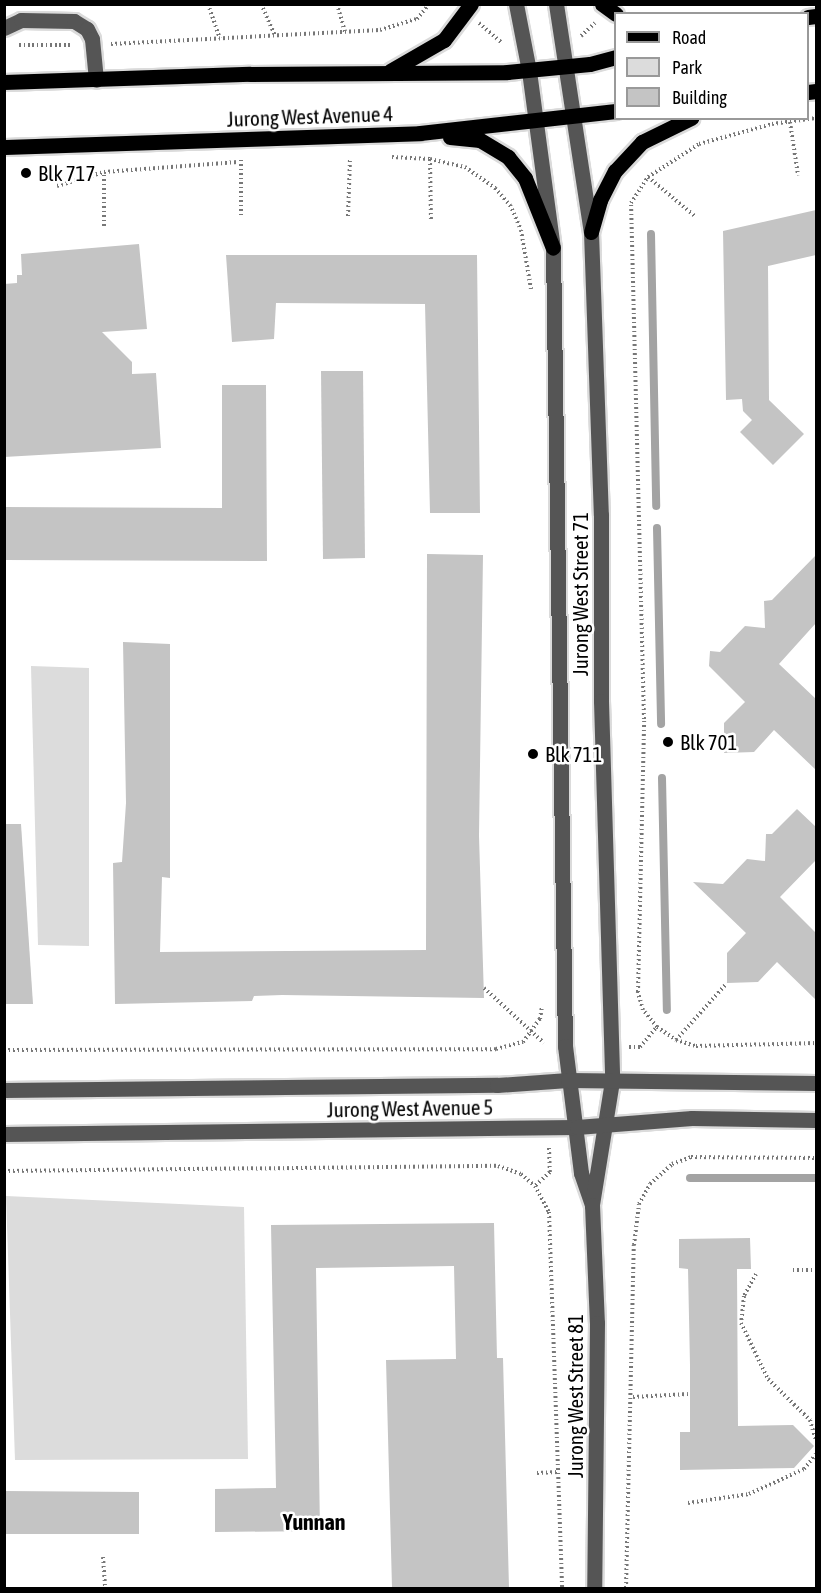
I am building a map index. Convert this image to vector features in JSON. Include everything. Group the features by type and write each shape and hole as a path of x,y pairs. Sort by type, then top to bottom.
{"main road":[{"path":"388,72 444,40 471,4"},
{"path":"602,4 614,13"},
{"name":"Jurong West Avenue 4","path":"4,82 388,72 529,71 614,57"},
{"name":"Jurong West Avenue 4","path":"4,147 420,133 614,111"},
{"path":"591,232 600,200 615,171 642,142 688,120"},
{"path":"420,133 480,140 508,157 525,178 553,248"}],"street":[{"name":"Jurong West Street 71","path":"516,4 529,71 533,122 553,248 568,1080 577,1127"},
{"name":"Jurong West Street 71","path":"556,4 591,232 598,386 612,1081 607,1123"},
{"path":"4,27 21,20 74,21 87,29 93,45 96,80"},
{"name":"Jurong West Avenue 5","path":"4,1090 497,1085 568,1080 816,1083"},
{"name":"Jurong West Avenue 5","path":"4,1134 577,1127 692,1118 816,1120"},
{"name":"Jurong West Street 81","path":"594,1588 597,1323 591,1205 607,1123"},
{"name":"Jurong West Street 81","path":"577,1127 581,1173 591,1205"}],"path":[{"path":"208,4 220,38"},
{"path":"261,4 275,35"},
{"path":"337,4 345,32"},
{"path":"16,45 93,45 380,30 417,19 429,4"},
{"path":"803,120 699,144 648,177 631,203 630,237 643,587 638,992 643,1010 657,1027 676,1040 696,1046 816,1042"},
{"path":"790,122 798,175"},
{"path":"241,215 242,139"},
{"path":"340,158 359,157"},
{"path":"388,157 430,159 465,167 495,188 510,205 521,230 532,295"},
{"path":"348,216 350,158"},
{"path":"430,159 431,220"},
{"path":"57,186 104,172 249,161"},
{"path":"104,172 104,226"},
{"path":"648,177 696,217"},
{"path":"676,1040 727,983"},
{"path":"484,988 548,1046"},
{"path":"4,1050 448,1052 496,1049 523,1042 533,1031 543,1001"},
{"path":"640,1047 657,1027"},
{"path":"626,1588 633,1397 635,1223 639,1204 650,1184 672,1164 691,1157 816,1158"},
{"path":"4,1171 498,1166 521,1174 535,1186 549,1212 562,1588"},
{"path":"535,1186 550,1172"},
{"path":"793,1270 816,1270"},
{"path":"756,1274 744,1296 741,1323 768,1379 810,1420 816,1441"},
{"path":"633,1397 688,1394"},
{"path":"688,1503 749,1494 804,1469 816,1454"},
{"path":"537,1473 558,1472"},
{"path":"103,1557 105,1586"}],"green space":[{"path":"31,666 89,668 89,946 38,945"},
{"path":"6,1196 244,1207 248,1459 15,1460"}],"building":[{"path":"816,210 816,255 768,266 769,400 804,434 773,465 740,432 752,420 743,411 742,399 726,400 723,231"},
{"path":"139,244 147,329 102,332 132,362 132,374 156,373 161,448 4,457 4,284 17,283 17,275 22,275 21,254"},
{"path":"226,255 477,255 480,513 430,513 425,304 276,303 274,339 232,342"},
{"path":"321,371 363,371 365,558 323,559"},
{"path":"222,385 266,385 267,561 4,560 4,507 222,508"},
{"path":"427,554 483,555 479,836 484,998 282,995 254,996 252,1001 115,1004 113,863 122,862 126,803 123,642 170,644 170,878 162,877 160,952 426,950"},
{"path":"816,555 816,623 779,664 816,699 816,770 774,730 754,752 724,753 724,723 745,702 709,666 710,651 720,652 745,626 765,628 764,601 772,600"},
{"path":"797,809 816,827 816,860 780,897 816,933 816,1000 777,962 758,982 727,983 727,953 746,933 693,882 723,884 747,859 765,861 766,834 772,834"},
{"path":"4,824 21,824 33,1004 4,1004"},
{"path":"494,1223 497,1358 503,1358 509,1588 392,1588 386,1360 456,1359 454,1266 316,1268 320,1531 215,1532 215,1489 276,1488 271,1225"},
{"path":"750,1238 751,1269 737,1269 738,1426 793,1425 814,1446 794,1468 680,1470 680,1432 690,1432 690,1365 688,1269 679,1268 679,1239"},
{"path":"4,1491 139,1492 139,1534 4,1534"}],"waterway":[{"path":"651,234 656,506"},
{"path":"657,528 661,724"},
{"path":"662,778 667,1010"},
{"path":"690,1178 816,1178"}],"place":[{"name":"Blk 717","path":"26,173"},
{"name":"Blk 701","path":"668,742"},
{"name":"Blk 711","path":"533,754"}],"district":[{"name":"Yunnan","path":"314,1523"}]}
